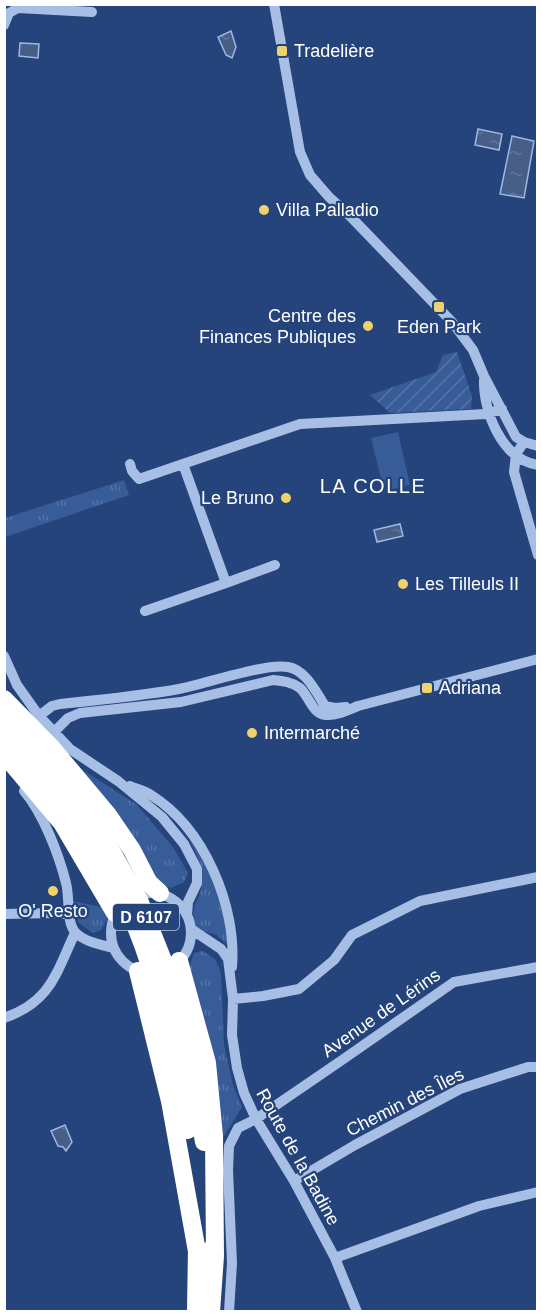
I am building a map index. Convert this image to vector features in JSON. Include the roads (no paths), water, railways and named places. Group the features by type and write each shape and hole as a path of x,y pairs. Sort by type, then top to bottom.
{"highway":[{"path":"4,699 51,747 108,815 132,850 149,883 168,897"},
{"name":"D 6107","path":"4,717 56,783 128,907 151,967 185,1074 190,1141 207,1257 211,1311"},
{"name":"D 6107","path":"4,736 56,783"},
{"path":"4,754 62,824 116,914"},
{"path":"179,961 207,1063 214,1136 207,1257"},
{"path":"138,971 170,1101 186,1181 207,1257"},
{"name":"D 6107","path":"196,1311 207,1257"}],"street":[{"path":"274,6 300,152 310,175 452,322 473,350 516,437 537,446"},
{"path":"4,25 9,13 18,8 92,12"},
{"path":"484,376 483,388 490,413 503,442 516,454 531,464 537,465"},
{"path":"130,464 132,471 139,479 300,424 490,413 502,409"},
{"path":"524,442 516,454 514,472 537,555"},
{"path":"183,464 226,583"},
{"path":"145,611 275,565"},
{"name":"Route de la Badine","path":"4,656 15,681 39,716 70,749 118,781 162,817 184,844 197,869 197,883 188,902 187,915"},
{"path":"54,732 68,718 80,713 181,702 273,680 285,681 301,689 318,713 337,714 358,706 537,659"},
{"path":"39,716 52,706 60,704 178,689 267,668 288,667 300,673 325,706 335,708 358,706"},
{"path":"178,689 181,702"},
{"path":"4,768 30,798 51,839 66,883 70,907 68,915 75,933 93,943 114,948"},
{"name":"Route de la Badine","path":"118,781 151,795 182,822 201,846 225,901 232,942 231,976"},
{"path":"233,999 299,989 334,960 352,935 420,901 537,877"},
{"path":"168,897 187,915 191,928 189,945 179,961 170,968 160,972 138,971 119,958 114,948 111,934 116,914 124,903 134,896 147,892 168,897 193,892"},
{"path":"4,914 56,913 68,915"},
{"name":"Route de la Badine","path":"191,928 221,949 228,959 233,999 232,1035 244,1093 256,1119 294,1180 334,1258 357,1311"},
{"path":"4,1018 15,1014 45,993 52,984 75,933"},
{"path":"93,943 111,934"},
{"path":"189,945 208,941"},
{"name":"Avenue de Lérins","path":"229,1311 232,1263 228,1170 230,1146 238,1128 256,1119 454,982 537,967"},
{"name":"Chemin des Îles","path":"294,1180 460,1089 528,1067 537,1067"},
{"path":"334,1258 479,1206 537,1192"}],"water":[{"path":"231,31 236,47 232,58 226,55 218,37"},
{"path":"20,43 39,44 38,58 19,56"},
{"path":"478,129 502,134 499,150 475,145"},
{"path":"512,136 534,141 524,198 500,194"},
{"path":"400,524 403,536 377,542 374,530"},
{"path":"65,1125 72,1142 66,1151 63,1147 58,1146 51,1131"}],"place":[{"name":"Tradelière","path":"282,51"},
{"name":"Villa Palladio","path":"264,210"},
{"name":"Eden Park","path":"439,307"},
{"name":"Centre des Finances Publiques","path":"368,326"},
{"name":"Le Bruno","path":"286,498"},
{"name":"Les Tilleuls II","path":"403,584"},
{"name":"Adriana","path":"427,688"},
{"name":"Intermarché","path":"252,733"},
{"name":"O' Resto","path":"53,891"}],"district":[{"name":"LA COLLE","path":"373,486"}]}
